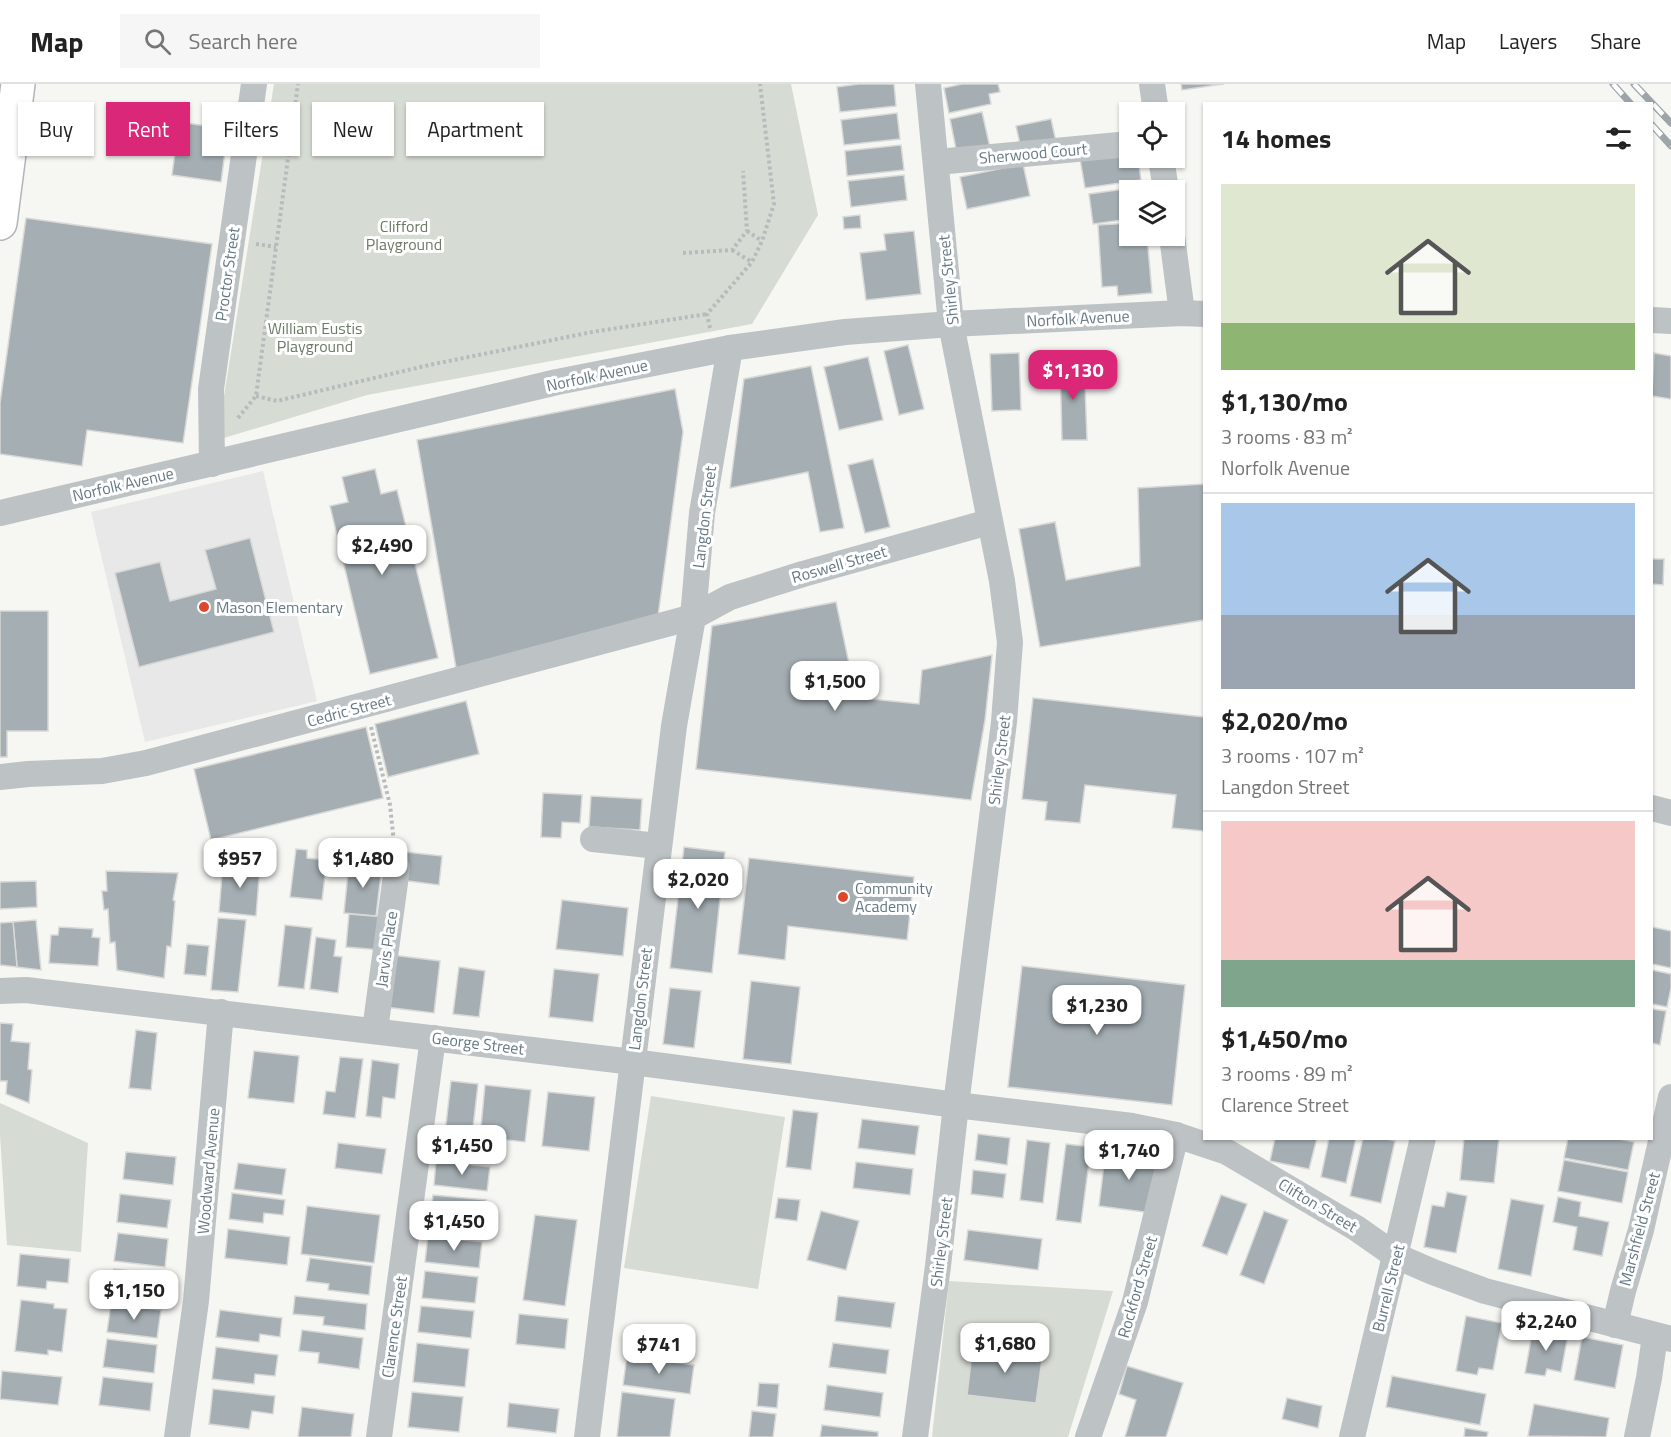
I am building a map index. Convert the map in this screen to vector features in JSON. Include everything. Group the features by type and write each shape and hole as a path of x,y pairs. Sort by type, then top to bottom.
{"main road":[{"path":"0,224 18,84"}],"street":[{"name":"Proctor Street","path":"212,464 211,389 254,84"},
{"name":"Shirley Street","path":"915,1437 1004,722 1010,642 1002,582 951,324 928,84"},
{"path":"1152,84 1155,102"},
{"name":"Sherwood Court","path":"937,162 1119,145"},
{"path":"1175,246 1193,314"},
{"name":"Norfolk Avenue","path":"0,513 557,382 720,341 951,324 1193,314"},
{"path":"1653,320 1671,321"},
{"name":"Langdon Street","path":"587,1437 658,846 674,726 693,617 720,341"},
{"name":"Roswell Street","path":"693,617 730,597 989,522"},
{"name":"Cedric Street","path":"0,777 102,771 146,763 693,617"},
{"path":"1653,808 1671,813"},
{"path":"593,839 658,846"},
{"name":"Jarvis Place","path":"375,1030 397,868"},
{"name":"George Street","path":"0,991 26,990 375,1030 956,1105"},
{"name":"Woodward Avenue","path":"177,1437 196,1301 220,1012"},
{"name":"Clarence Street","path":"379,1437 433,1038"},
{"name":"Marshfield Street","path":"1615,1325 1641,1230 1671,1097"},
{"name":"Clifton Street","path":"956,1105 1132,1126 1176,1135 1227,1152 1356,1228 1396,1256 1485,1291 1663,1337"},
{"name":"Rockford Street","path":"1088,1437 1135,1302 1176,1135"},
{"name":"Burrell Street","path":"1352,1437 1423,1140"},
{"path":"1637,1437 1649,1378 1663,1337"}],"path":[{"path":"237,419 256,396 298,84"},
{"path":"256,396 277,401 429,365 592,332 707,314 752,262 762,241 774,204 760,84"},
{"path":"732,250 747,231 743,171"},
{"path":"747,231 762,241"},
{"path":"683,253 732,250 752,262"},
{"path":"707,314 720,341"},
{"path":"365,705 390,805 397,868"}],"shaded area":[{"name":"Mason Elementary","path":"263,471 317,701 145,742 91,512"}],"green space":[{"name":"Clifford Playground","path":"274,84 791,84 818,215 752,324 367,395 217,440 262,156 300,156 300,102 271,102"},
{"path":"651,1096 785,1117 758,1289 624,1268"},
{"path":"0,1103 88,1143 81,1252 7,1245"},
{"path":"949,1281 1113,1291 1068,1437 932,1437"}],"building":[{"path":"859,84 894,84 896,106 840,112 837,87"},
{"path":"962,84 998,84 1000,92 989,94 991,104 949,113 944,88"},
{"path":"1181,84 1224,84 1182,90"},
{"path":"982,112 991,152 958,159 950,119"},
{"path":"897,113 900,139 844,145 841,120"},
{"path":"1051,119 1057,146 1022,153 1016,126"},
{"path":"190,124 202,125 202,156 224,156 221,182 172,175 175,156 190,156"},
{"path":"901,145 904,170 847,176 845,151"},
{"path":"1119,154 1119,168 1139,168 1141,180 1119,180 1119,183 1085,188 1080,159"},
{"path":"1023,164 1030,196 967,209 960,177"},
{"path":"904,175 907,200 851,207 848,181"},
{"path":"1119,190 1119,220 1093,224 1089,194"},
{"path":"860,215 861,228 844,229 843,217"},
{"path":"26,218 212,244 183,443 87,430 82,466 0,454 0,403"},
{"path":"1119,224 1119,246 1148,246 1152,293 1118,296 1117,286 1102,287 1098,225"},
{"path":"914,231 921,294 866,300 860,253 886,250 884,234"},
{"path":"908,345 924,409 899,415 884,351"},
{"path":"1019,353 1021,410 992,411 990,354"},
{"path":"1654,353 1671,356 1671,399 1653,396"},
{"path":"868,357 883,420 839,430 824,367"},
{"path":"1084,361 1087,440 1062,440 1060,362"},
{"path":"811,366 844,528 820,532 808,472 730,488 744,379"},
{"path":"675,389 683,432 658,616 456,668 417,440"},
{"path":"873,459 890,527 865,533 848,465"},
{"path":"375,469 381,494 397,490 438,658 370,674 330,506 348,502 342,477"},
{"path":"1203,484 1203,620 1040,647 1019,529 1055,522 1066,580 1140,566 1138,488"},
{"path":"250,538 274,632 139,667 115,573 160,562 170,601 216,589 205,550"},
{"path":"1653,559 1664,559 1663,585 1653,584"},
{"path":"836,602 851,673 866,668 862,698 919,704 922,670 992,655 985,720 971,800 696,769 712,626"},
{"path":"0,611 48,611 48,731 7,731 7,757 0,757"},
{"path":"1033,698 1203,717 1203,831 1172,828 1176,795 1085,785 1080,823 1045,820 1047,802 1022,799"},
{"path":"466,701 479,754 388,777 375,724"},
{"path":"366,727 383,798 211,840 194,769"},
{"path":"543,793 582,795 580,823 562,822 561,838 541,837"},
{"path":"591,796 642,799 640,830 589,827"},
{"path":"684,847 725,852 712,973 670,968"},
{"path":"296,849 307,850 307,858 327,860 322,900 290,897"},
{"path":"405,852 442,856 439,885 401,880"},
{"path":"749,858 914,877 907,940 788,926 785,960 738,954"},
{"path":"223,863 260,866 256,916 219,912"},
{"path":"349,863 382,866 376,916 344,913"},
{"path":"106,871 178,873 173,900 175,901 171,947 167,946 164,978 117,970 115,942 110,943 108,909 104,910 102,891 107,891"},
{"path":"36,881 37,907 0,909 0,882"},
{"path":"562,900 628,908 623,956 556,949"},
{"path":"349,914 384,917 381,950 346,947"},
{"path":"218,918 246,920 238,992 211,990"},
{"path":"36,920 41,970 17,967 13,922"},
{"path":"13,922 17,967 0,965 0,923"},
{"path":"285,925 312,928 304,989 278,986"},
{"path":"59,927 93,929 92,937 100,938 98,966 49,963 51,935 58,935"},
{"path":"1653,927 1671,931 1671,968 1653,964"},
{"path":"316,937 336,940 334,956 342,957 338,993 310,989"},
{"path":"187,944 209,946 206,976 184,974"},
{"path":"392,955 440,961 434,1013 385,1007"},
{"path":"1022,966 1185,985 1172,1105 1008,1087"},
{"path":"459,967 485,971 479,1017 453,1014"},
{"path":"554,969 599,974 593,1022 549,1017"},
{"path":"1653,970 1671,974 1667,1007 1653,1004"},
{"path":"751,981 800,987 791,1064 743,1059"},
{"path":"670,988 701,991 694,1048 663,1044"},
{"path":"1653,1009 1666,1011 1660,1045 1653,1043"},
{"path":"0,1023 13,1024 11,1041 30,1043 28,1069 32,1070 29,1103 6,1094 7,1081 0,1081"},
{"path":"136,1030 157,1033 151,1090 129,1088"},
{"path":"254,1051 299,1056 294,1103 248,1098"},
{"path":"340,1057 363,1059 355,1118 323,1114 326,1091 335,1092"},
{"path":"372,1060 399,1064 395,1099 383,1097 381,1118 366,1116"},
{"path":"451,1081 478,1084 472,1136 445,1133"},
{"path":"485,1085 531,1090 525,1142 480,1137"},
{"path":"548,1092 595,1097 589,1151 542,1146"},
{"path":"793,1110 818,1113 811,1170 786,1167"},
{"path":"862,1119 919,1126 915,1155 858,1148"},
{"path":"978,1134 1010,1138 1007,1165 975,1160"},
{"path":"1027,1140 1050,1143 1043,1203 1020,1200"},
{"path":"1275,1140 1316,1140 1309,1169 1270,1161"},
{"path":"1329,1140 1356,1140 1346,1183 1321,1177"},
{"path":"1363,1140 1395,1141 1381,1203 1350,1196"},
{"path":"1464,1140 1499,1140 1494,1183 1460,1180"},
{"path":"1568,1140 1634,1142 1628,1170 1564,1158"},
{"path":"338,1143 386,1149 382,1174 335,1168"},
{"path":"1066,1144 1091,1147 1081,1223 1056,1220"},
{"path":"1106,1148 1159,1155 1152,1213 1099,1206"},
{"path":"126,1152 176,1157 173,1185 123,1179"},
{"path":"1564,1160 1628,1172 1622,1203 1558,1191"},
{"path":"436,1161 490,1167 487,1191 434,1185"},
{"path":"856,1162 913,1169 910,1195 853,1188"},
{"path":"238,1163 286,1169 282,1195 234,1189"},
{"path":"973,1170 1006,1174 1003,1198 971,1194"},
{"path":"1447,1192 1467,1196 1456,1253 1424,1247 1432,1205 1444,1207"},
{"path":"232,1193 285,1200 283,1215 264,1213 263,1223 229,1219"},
{"path":"120,1194 171,1200 167,1228 117,1222"},
{"path":"433,1195 486,1200 483,1226 430,1221"},
{"path":"1221,1195 1247,1204 1227,1255 1202,1246"},
{"path":"1558,1197 1581,1202 1579,1216 1609,1222 1602,1256 1573,1250 1577,1227 1553,1222"},
{"path":"778,1198 800,1200 797,1221 775,1218"},
{"path":"1511,1199 1544,1205 1531,1276 1498,1269"},
{"path":"307,1206 380,1215 374,1263 301,1254"},
{"path":"821,1211 859,1221 846,1270 807,1260"},
{"path":"1264,1211 1288,1220 1264,1284 1240,1275"},
{"path":"535,1215 577,1220 565,1306 523,1300"},
{"path":"228,1229 290,1237 287,1265 225,1258"},
{"path":"968,1230 1042,1239 1038,1270 964,1260"},
{"path":"118,1233 168,1239 165,1267 114,1261"},
{"path":"428,1236 482,1242 479,1268 425,1262"},
{"path":"20,1254 70,1259 68,1283 47,1281 46,1289 17,1286"},
{"path":"310,1258 372,1266 369,1295 328,1290 329,1284 306,1281"},
{"path":"114,1269 164,1275 161,1302 110,1296"},
{"path":"425,1271 478,1277 475,1303 422,1298"},
{"path":"295,1296 367,1304 365,1330 323,1325 324,1317 293,1314"},
{"path":"838,1296 895,1303 891,1328 835,1321"},
{"path":"21,1300 54,1304 54,1308 67,1309 62,1352 48,1350 48,1355 15,1351"},
{"path":"111,1304 161,1310 157,1338 107,1332"},
{"path":"421,1306 474,1311 471,1338 418,1332"},
{"path":"220,1310 282,1318 280,1337 260,1334 259,1342 216,1337"},
{"path":"519,1314 568,1319 565,1349 516,1344"},
{"path":"1466,1316 1502,1323 1493,1370 1479,1368 1477,1375 1456,1371"},
{"path":"1533,1328 1568,1335 1561,1372 1547,1369 1545,1376 1525,1373"},
{"path":"302,1330 363,1338 359,1369 318,1363 319,1353 299,1351"},
{"path":"1582,1337 1623,1345 1615,1388 1574,1380"},
{"path":"107,1339 157,1345 154,1373 103,1367"},
{"path":"417,1343 469,1349 465,1387 413,1382"},
{"path":"833,1343 889,1350 886,1374 829,1367"},
{"path":"973,1344 1043,1353 1036,1403 967,1395"},
{"path":"216,1347 278,1355 275,1376 255,1374 254,1384 212,1379"},
{"path":"627,1356 694,1365 690,1394 623,1385"},
{"path":"1127,1366 1183,1383 1166,1437 1125,1437 1136,1400 1119,1394"},
{"path":"2,1371 62,1377 58,1405 0,1399"},
{"path":"1392,1376 1486,1394 1480,1425 1386,1407"},
{"path":"103,1377 153,1383 150,1411 99,1405"},
{"path":"759,1383 779,1384 777,1408 757,1406"},
{"path":"827,1385 883,1393 880,1417 824,1410"},
{"path":"213,1389 275,1396 273,1414 252,1411 249,1429 209,1424"},
{"path":"412,1392 463,1397 459,1432 408,1427"},
{"path":"622,1392 675,1399 670,1437 617,1437"},
{"path":"1287,1398 1322,1406 1318,1428 1282,1419"},
{"path":"509,1403 559,1409 556,1433 507,1427"},
{"path":"1534,1404 1609,1418 1606,1437 1528,1436"},
{"path":"302,1407 354,1414 351,1437 298,1437"},
{"path":"752,1411 776,1414 773,1437 749,1437"},
{"path":"822,1425 878,1432 878,1437 820,1437"},
{"path":"1465,1428 1488,1432 1487,1437 1464,1437"}],"railway":[{"path":"1613,84 1629,102"},
{"path":"1634,84 1651,102"},
{"path":"1653,104 1671,123"},
{"path":"1653,126 1671,146"}],"place":[{"name":"Mason Elementary","path":"204,607"},
{"name":"Community Academy","path":"843,897"}],"park label":[{"name":"William Eustis Playground","path":"315,337"}]}
